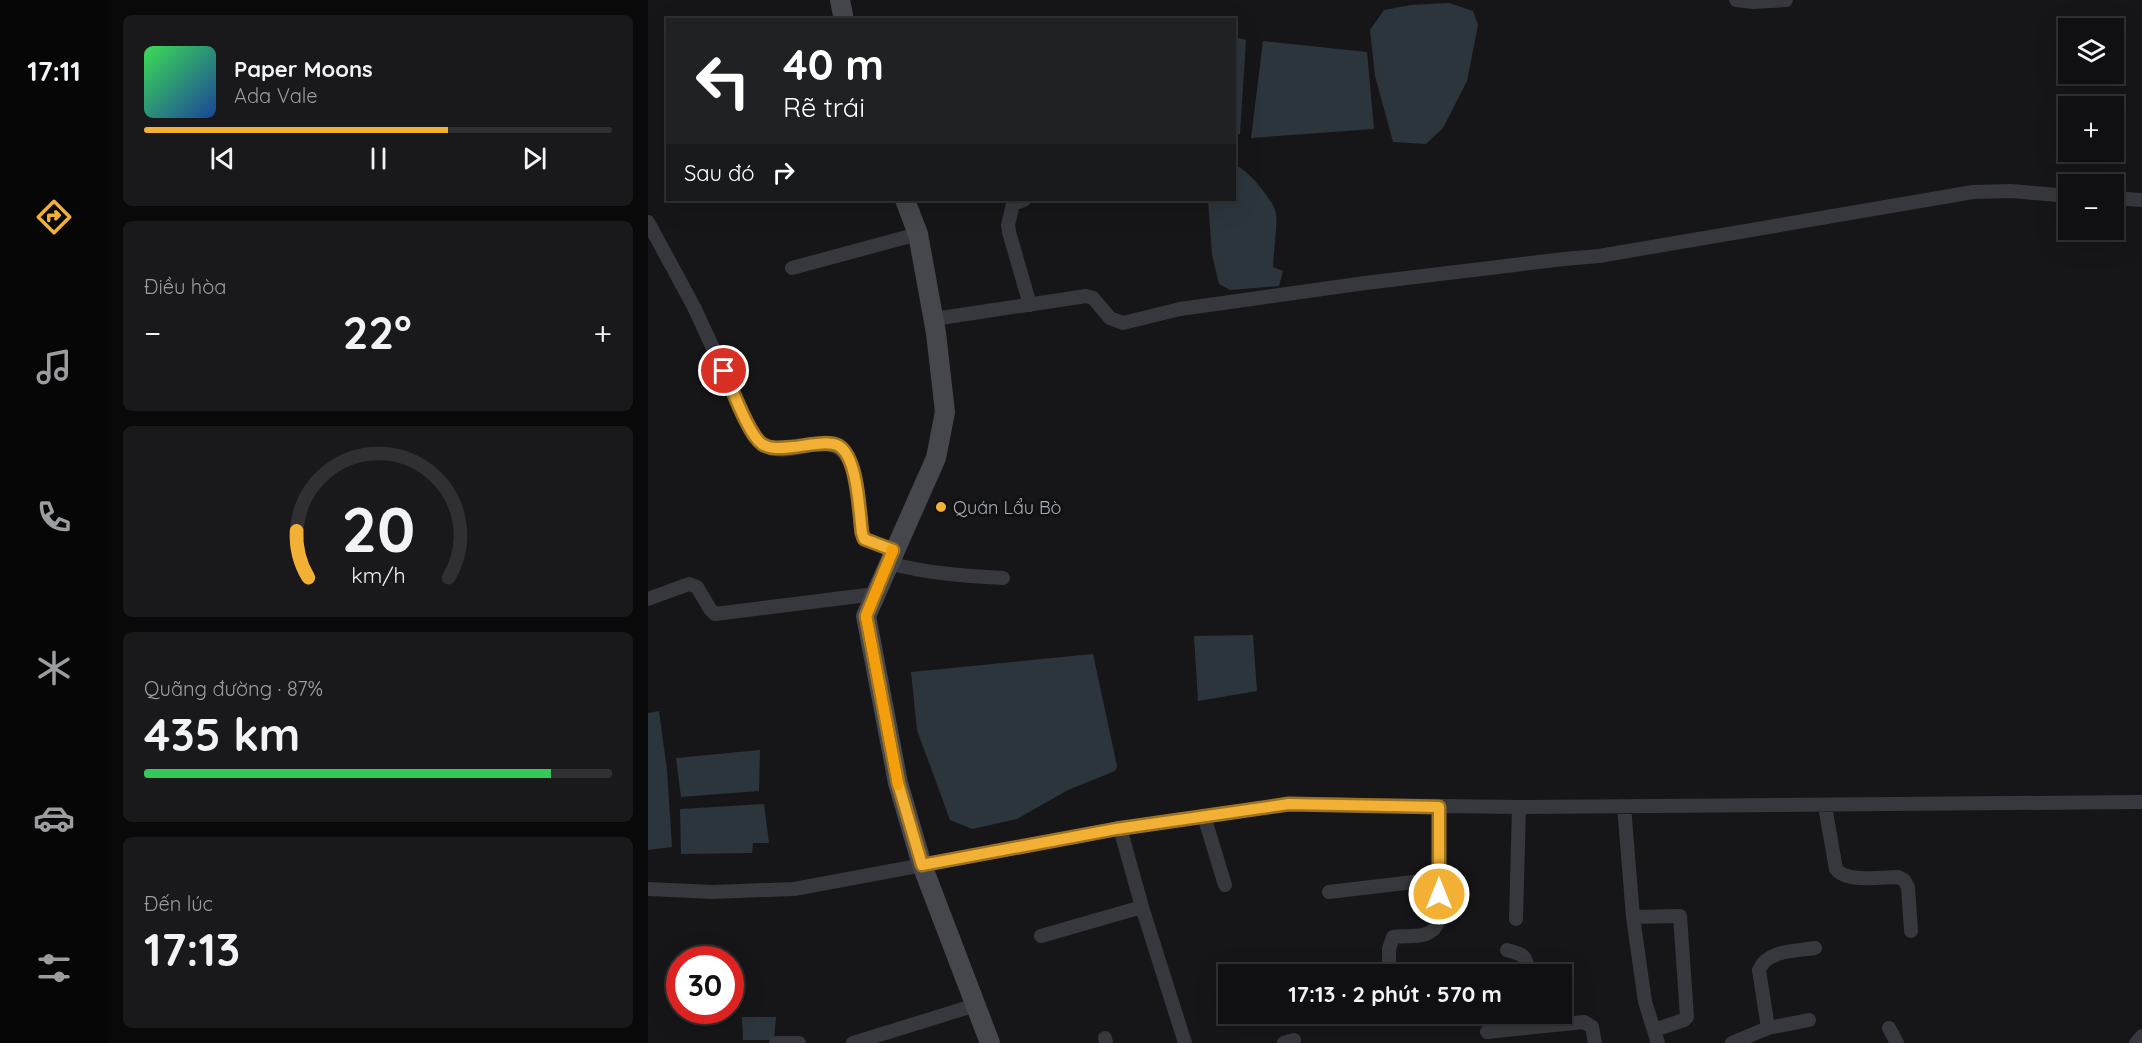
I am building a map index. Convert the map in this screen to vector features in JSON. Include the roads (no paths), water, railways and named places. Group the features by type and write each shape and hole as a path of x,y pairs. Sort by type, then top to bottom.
{"street":[{"path":"840,0 844,18"},
{"path":"1736,0 1753,2 1786,0"},
{"path":"934,320 1079,296 1091,297 1110,318 1123,323 1180,309 1354,285 1599,256 1973,192 2011,191 2058,195"},
{"path":"2124,199 2142,200"},
{"path":"905,201 918,234 934,320 945,412 936,458 866,616 898,783 922,865 990,1043"},
{"path":"1021,201 1013,204 1008,225 1030,304"},
{"path":"648,222 694,307 753,435 763,445 776,449 830,444 839,446 854,470 864,539 891,557 912,569 952,576 1003,578"},
{"path":"792,268 918,234"},
{"path":"648,599 689,584 697,587 715,614 875,594"},
{"path":"648,889 712,892 794,889 1120,828 1289,804 1519,807 2142,802"},
{"path":"1624,806 1633,917 1645,1002 1656,1037 1687,1017 1680,916 1633,917"},
{"path":"1825,806 1836,869 1840,875 1848,878 1898,877 1904,880 1908,886 1911,931"},
{"path":"1389,964 1389,949 1393,937 1415,938 1437,926 1439,920 1439,807"},
{"path":"1516,919 1519,807"},
{"path":"1204,816 1225,885"},
{"path":"1120,828 1142,907 1185,1043"},
{"path":"1329,892 1439,879"},
{"path":"1041,936 1142,907"},
{"path":"1768,1028 1759,970 1762,964 1769,956 1815,948"},
{"path":"1507,950 1523,955 1528,964"},
{"path":"853,1043 976,1005"},
{"path":"1732,1043 1768,1028 1809,1020"},
{"path":"1572,1022 1584,1022 1592,1027 1595,1043"},
{"path":"1487,1032 1520,1024"},
{"path":"1889,1028 1898,1043"},
{"path":"2136,1043 2142,1035"},
{"path":"776,1043 799,1043"}],"place":[{"name":"Quán Lẩu Bò","path":"941,507"}]}
